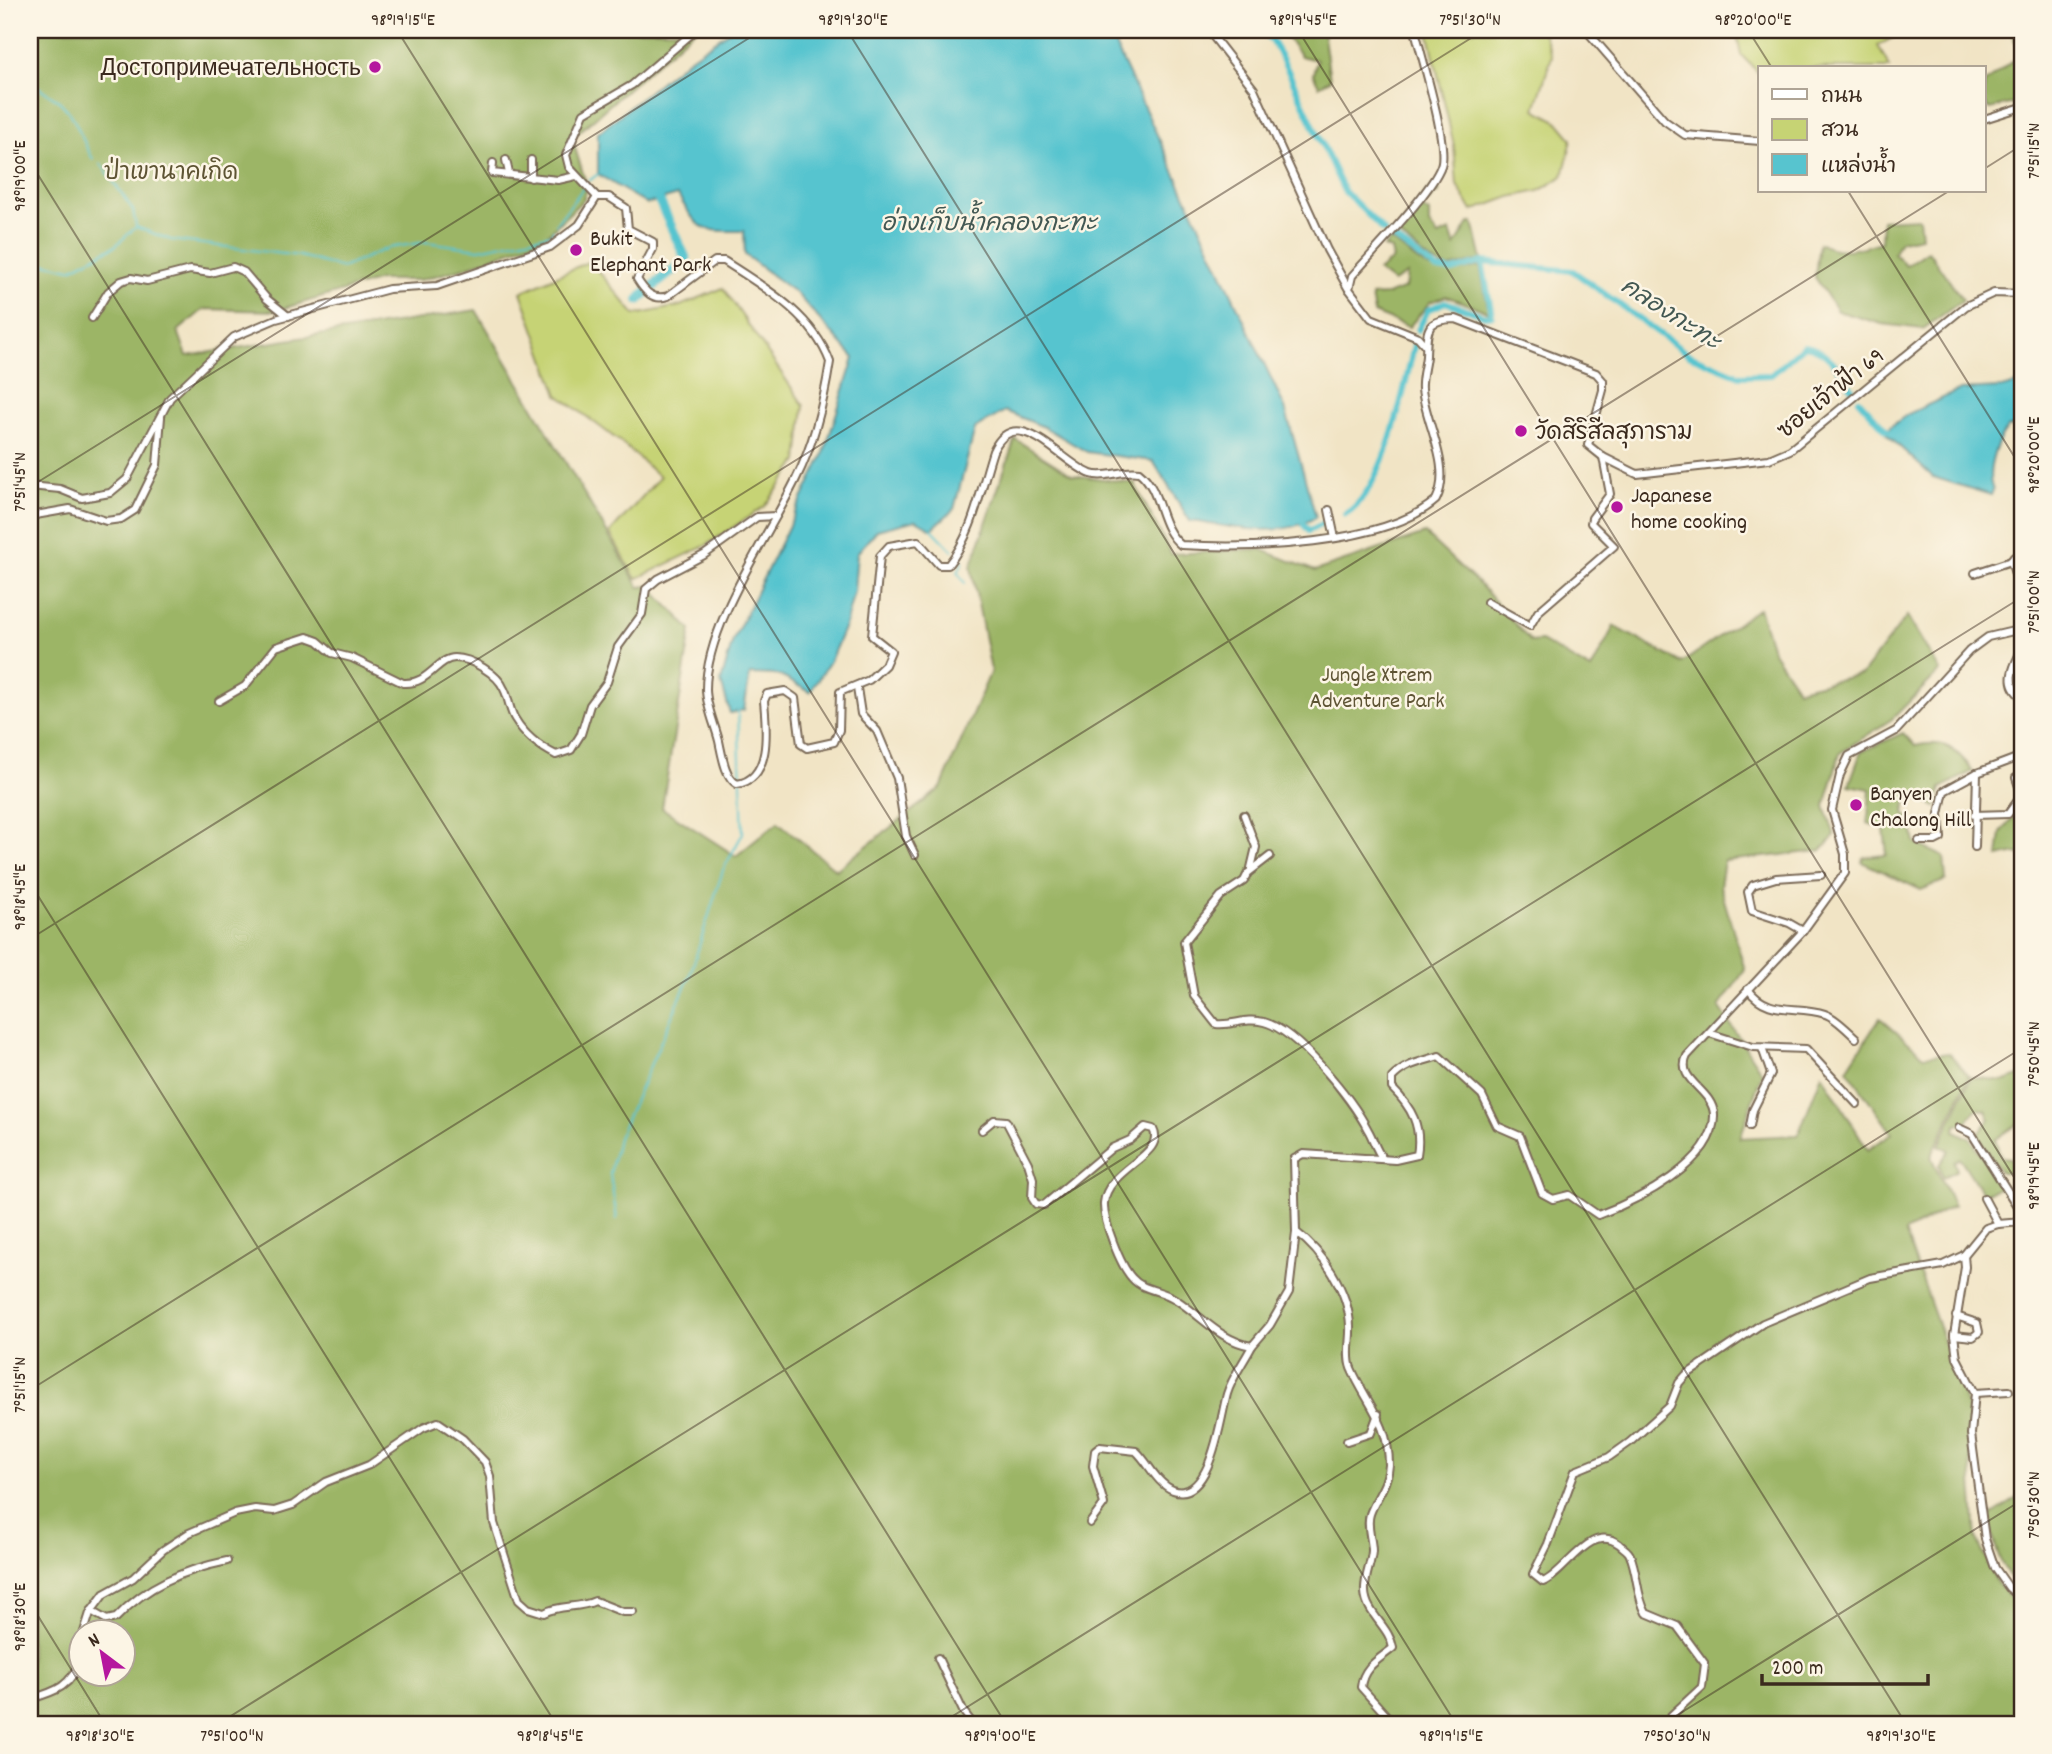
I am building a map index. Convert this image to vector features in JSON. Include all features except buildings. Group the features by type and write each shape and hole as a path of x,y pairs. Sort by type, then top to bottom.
{"street":[{"path":"696,30 632,85 584,113 566,155 569,167 597,197 609,197 626,208 628,229 653,242 653,249 637,279 650,295 659,299 668,296 715,261 724,261 789,306 826,351 830,362 816,427 797,478 727,612 708,674 706,691 721,750 733,783 743,783 748,779 756,771 764,753 767,740 764,701 767,694 779,691 790,693 798,704 801,744 807,748 824,746 838,736 840,692 858,688 885,665 891,651 872,636 880,556 889,546 918,541 939,565 948,565 961,544 998,439 1017,430 1035,437 1091,474 1139,472 1151,485 1171,537 1181,545 1299,545 1396,522 1419,512 1436,500 1440,491 1430,417 1422,390 1425,345 1430,326 1438,319 1456,319 1596,373 1603,382 1588,445 1603,457 1609,494 1591,523 1614,546 1538,612 1530,626 1487,602"},
{"path":"1208,30 1254,89 1327,250 1349,289 1371,318 1418,337 1425,345"},
{"path":"1349,289 1352,276 1427,188 1441,166 1440,139 1415,30"},
{"path":"1586,30 1665,121 1685,135 1758,141"},
{"path":"1986,118 2022,107"},
{"path":"506,160 509,173"},
{"path":"531,160 531,178"},
{"path":"493,163 492,173 558,180 576,176"},
{"path":"30,486 60,489 82,498 110,493 127,479 159,415 181,384 234,337 253,327 389,289 437,286 550,247 579,225 597,197"},
{"path":"92,318 108,292 121,281 131,278 147,281 190,270 210,273 233,267 244,272 267,299 289,316"},
{"name":"ซอยเจ้าฟ้า 69","path":"1603,457 1637,474 1769,459 1790,450 1966,306 1994,293 2022,295"},
{"path":"30,516 70,509 106,521 121,519 135,510 158,466 161,417"},
{"path":"1329,510 1335,538"},
{"path":"219,701 245,686 276,647 307,637 318,641 332,653 352,658 403,682 412,683 428,677 449,660 459,659 488,671 500,682 514,719 528,736 556,754 571,750 582,734 590,705 607,682 618,647 642,614 646,590 658,579 704,555 757,517 776,516"},
{"path":"1975,573 2012,559 2022,596"},
{"path":"1090,1523 1104,1504 1093,1466 1095,1451 1100,1447 1136,1451 1162,1484 1172,1489 1180,1492 1196,1484 1210,1462 1233,1378 1289,1292 1296,1232 1294,1159 1303,1154 1383,1159 1412,1159 1417,1155 1420,1139 1414,1114 1392,1088 1392,1077 1400,1069 1438,1056 1482,1095 1497,1126 1520,1136 1542,1194 1553,1199 1569,1195 1598,1215 1678,1174 1705,1143 1714,1113 1707,1096 1684,1071 1683,1065 1748,989 1803,931 1845,873 1845,854 1832,810 1840,775 1849,756 1896,731 1969,651 1989,637 2022,629"},
{"path":"2022,649 2010,674 2013,688 2022,697"},
{"path":"858,688 861,714 877,731 897,778 906,836 915,855"},
{"path":"1919,841 1939,841 1944,791 1977,773 2022,756"},
{"path":"1975,847 1977,773"},
{"path":"1974,816 2008,814 2022,795 2015,778 2022,775"},
{"path":"1244,815 1256,847 1255,859 1244,881 1221,896 1200,918 1184,942 1194,996 1216,1024 1226,1025 1241,1019 1262,1022 1277,1026 1294,1039 1332,1078 1369,1131 1373,1146 1383,1159"},
{"path":"1248,873 1270,856"},
{"path":"1803,931 1789,923 1752,911 1748,892 1753,885 1776,878 1821,875"},
{"path":"1748,989 1756,1001 1775,1008 1826,1014 1856,1038"},
{"path":"1709,1033 1762,1048 1806,1049 1857,1104"},
{"path":"1750,1126 1753,1110 1771,1074 1762,1048"},
{"path":"982,1130 994,1120 1006,1121 1028,1163 1033,1179 1032,1198 1036,1204 1044,1205 1112,1148 1130,1140 1145,1126 1153,1129 1155,1144 1118,1174 1105,1192 1104,1211 1121,1260 1132,1278 1144,1287 1174,1298 1206,1325 1242,1344 1252,1346"},
{"path":"1959,1128 1972,1134 2022,1214"},
{"path":"1984,1198 1998,1224"},
{"path":"1662,1724 1702,1687 1705,1664 1677,1626 1646,1613 1629,1552 1611,1538 1600,1539 1584,1546 1552,1578 1544,1582 1533,1574 1549,1544 1575,1471 1609,1457 1630,1442 1670,1406 1679,1383 1686,1374 1763,1323 1870,1278 1943,1265 1964,1255 1980,1233 1998,1224 2022,1222"},
{"path":"1296,1232 1317,1251 1343,1296 1349,1312 1350,1366 1384,1426 1389,1464 1386,1484 1370,1515 1372,1555 1366,1576 1365,1595 1376,1619 1391,1637 1393,1648 1371,1664 1362,1677 1360,1687 1394,1724"},
{"path":"1964,1255 1965,1267 1954,1335 1957,1358 1975,1393 1971,1434 1985,1539 1995,1568 2022,1600"},
{"path":"1954,1335 1973,1337 1979,1332 1977,1323 1956,1316"},
{"path":"1975,1393 2009,1391"},
{"path":"1347,1441 1371,1433 1378,1414"},
{"path":"89,1618 104,1594 133,1578 163,1550 189,1533 235,1513 255,1509 274,1511 293,1505 326,1482 369,1465 423,1428 438,1422 463,1439 485,1462 490,1476 494,1523 519,1600 528,1608 544,1613 558,1607 595,1601 633,1612"},
{"path":"91,1611 107,1620 116,1618 161,1582 179,1573 227,1561"},
{"path":"937,1658 963,1711 973,1724"},
{"path":"30,1699 59,1690 66,1683"}],"green space":[{"path":"30,30 694,30 572,138 587,187 584,199 544,238 464,268 420,280 380,280 275,311 204,309 178,331 187,356 476,310 639,587 649,586 691,630 662,808 736,856 778,822 836,870 941,788 991,671 971,567 1015,439 1072,475 1134,483 1171,554 1260,549 1315,571 1425,534 1483,588 1531,642 1541,641 1591,670 1614,626 1682,663 1759,608 1773,652 1798,689 1862,674 1907,616 1940,671 1892,719 1840,753 1825,806 1835,836 1820,851 1724,861 1720,886 1745,970 1719,1007 1762,1073 1740,1138 1798,1135 1822,1074 1868,1150 1892,1133 1847,1069 1880,1018 1924,1056 1949,1053 1969,1076 1931,1157 1954,1206 1905,1232 1967,1406 1976,1538 1997,1583 2022,1611 2022,1724 30,1724"},
{"path":"1267,30 1323,30 1330,80 1319,86 1313,74 1317,60 1301,56 1288,39"},
{"path":"1428,30 1542,30 1552,56 1535,109 1557,121 1572,139 1563,176 1539,191 1510,197 1472,211 1457,185 1454,146"},
{"path":"1736,30 1906,30 1878,46 1889,66 1758,66 1758,72 1741,55"},
{"path":"2010,30 2022,30 2022,101 1990,109 1986,104 1986,82 2021,54"},
{"path":"1439,183 1439,193 1432,194 1433,197 1424,205 1424,211 1429,212 1429,224 1438,236 1450,231 1455,246 1469,223 1473,222 1482,260 1448,268 1431,261 1396,233 1428,190"},
{"path":"1919,218 1921,237 1900,241 1894,253 1906,266 1928,251 1963,300 1923,329 1882,324 1837,311 1815,277 1819,243 1842,250 1865,247 1881,242 1882,220"},
{"path":"1390,240 1422,264 1440,271 1451,272 1480,266 1489,312 1446,296 1430,302 1409,327 1374,313 1371,296 1387,295 1405,288 1407,274 1393,282 1378,271 1393,259 1391,250 1384,247"},
{"path":"590,261 635,315 680,306 723,288 804,406 798,461 765,506 705,546 636,579 610,533 660,477 623,444 558,395 521,292"},
{"path":"1903,733 1915,746 1934,744 1948,747 1961,756 1973,771 1941,788 1936,807 1912,796 1906,803 1904,813 1911,821 1915,843 1944,857 1946,880 1921,890 1862,862 1864,857 1887,855 1884,829 1868,823 1870,789 1849,785 1861,752"},
{"path":"2022,806 2022,855 2017,853 1998,857 2001,833"},
{"path":"2022,1075 2022,1121 1995,1140 2001,1157 2010,1158 2013,1172 2000,1172 1978,1135 1990,1119 1986,1110 1976,1109 1966,1123 1956,1125 1955,1131 1971,1139 2002,1187 1983,1194 1960,1158 1954,1161 1957,1170 1943,1177 1939,1165 1949,1150 1939,1146 1971,1077 2005,1081"},
{"path":"2018,1498 2022,1505 2022,1592 2004,1567 1988,1517"}],"water":[{"name":"อ่างเก็บน้ำคลองกะทะ","path":"731,30 1108,30 1285,408 1316,517 1302,524 1271,530 1190,521 1153,461 1087,452 1044,427 1005,411 975,429 954,509 932,529 916,520 877,530 857,553 854,591 845,626 830,661 810,692 779,675 750,674 744,710 730,713 721,682 733,640 823,456 854,358 796,293 745,255 744,231 719,231 703,227 697,223 678,195 646,204 598,174 598,133 686,61"},
{"path":"2022,382 2022,426 2009,427 1996,448 1990,475 1993,490 1991,495 1933,477 1886,434 1890,427 1908,414 1960,390 2002,388"}],"waterway":[{"path":"1259,30 1271,40 1283,60 1344,191 1384,231"},
{"path":"30,81 67,110 93,159"},
{"path":"101,164 133,210 136,226"},
{"path":"589,181 598,174"},
{"path":"556,224 584,187"},
{"path":"639,300 686,259 659,200"},
{"path":"30,256 43,263 71,269 115,246 136,227 171,240 300,256 342,268 388,248 426,242 479,249 552,234 553,230"},
{"name":"คลองกะทะ","path":"1392,237 1436,269 1453,271 1482,262 1573,271 1689,355 1740,376 1771,375 1804,346 1813,348 1834,363 1854,392"},
{"name":"คลองกะทะ","path":"1418,330 1428,310 1445,302 1485,316 1492,315 1482,262"},
{"path":"1345,514 1359,502 1382,461 1399,409 1415,341"},
{"name":"คลองกะทะ","path":"1859,400 1887,431"},
{"path":"1304,525 1309,531 1325,522"},
{"path":"932,529 953,551"},
{"path":"960,559 963,561 958,573 965,583"},
{"path":"617,1219 610,1174 618,1138 689,978 723,870 743,833 738,711"}],"place":[{"name":"Достопримечательность","path":"375,67"},
{"name":"Bukit Elephant Park","path":"576,250"},
{"name":"วัดสิริสีลสุภาราม","path":"1521,431"},
{"name":"Japanese home cooking","path":"1617,507"},
{"name":"Banyen Chalong Hill","path":"1856,805"}],"park label":[{"name":"ป่าเขานาคเกิด","path":"171,171"},
{"name":"Jungle Xtrem Adventure Park","path":"1377,686"}]}
